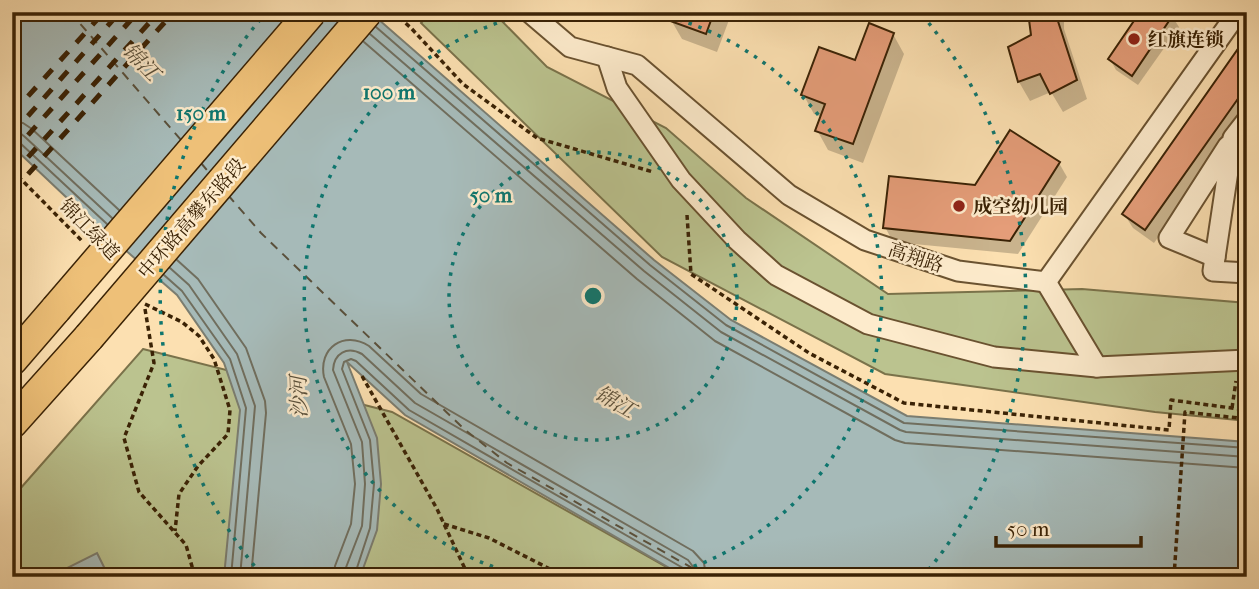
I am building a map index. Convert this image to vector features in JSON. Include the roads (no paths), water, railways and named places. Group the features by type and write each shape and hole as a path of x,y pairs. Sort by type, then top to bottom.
{"main road":[{"path":"12,360 311,12"},
{"name":"中环路高攀东路段","path":"12,423 367,12"}],"street":[{"name":"高翔路","path":"529,12 570,47 637,65 789,195 864,240 958,271 1046,282"},
{"path":"1097,367 1046,282 1238,12"},
{"path":"607,57 617,88 681,180 737,240 776,275 868,324 994,356 1097,367 1241,360"},
{"path":"1215,257 1168,238 1247,120"},
{"path":"1233,138 1213,271 1247,273"}],"water":[{"path":"12,12 370,12 654,260 731,320 907,416 1247,442 1247,577 685,577 405,415 347,362 377,438 381,484 377,530 360,577 224,577 240,410 224,363 177,295 85,215 12,146"},
{"path":"97,553 109,577 51,577 55,574"}],"railway":[{"path":"12,114 104,12"},
{"path":"12,134 120,12"},
{"path":"12,153 138,12"},
{"path":"12,175 159,12"},
{"path":"12,192 174,12"}],"place":[{"name":"红旗连锁","path":"1134,39"},
{"name":"成空幼儿园","path":"959,206"}],"water label":[{"name":"锦江","path":"141,62"},
{"name":"沙河","path":"299,397"},
{"name":"锦江","path":"615,402"}]}
